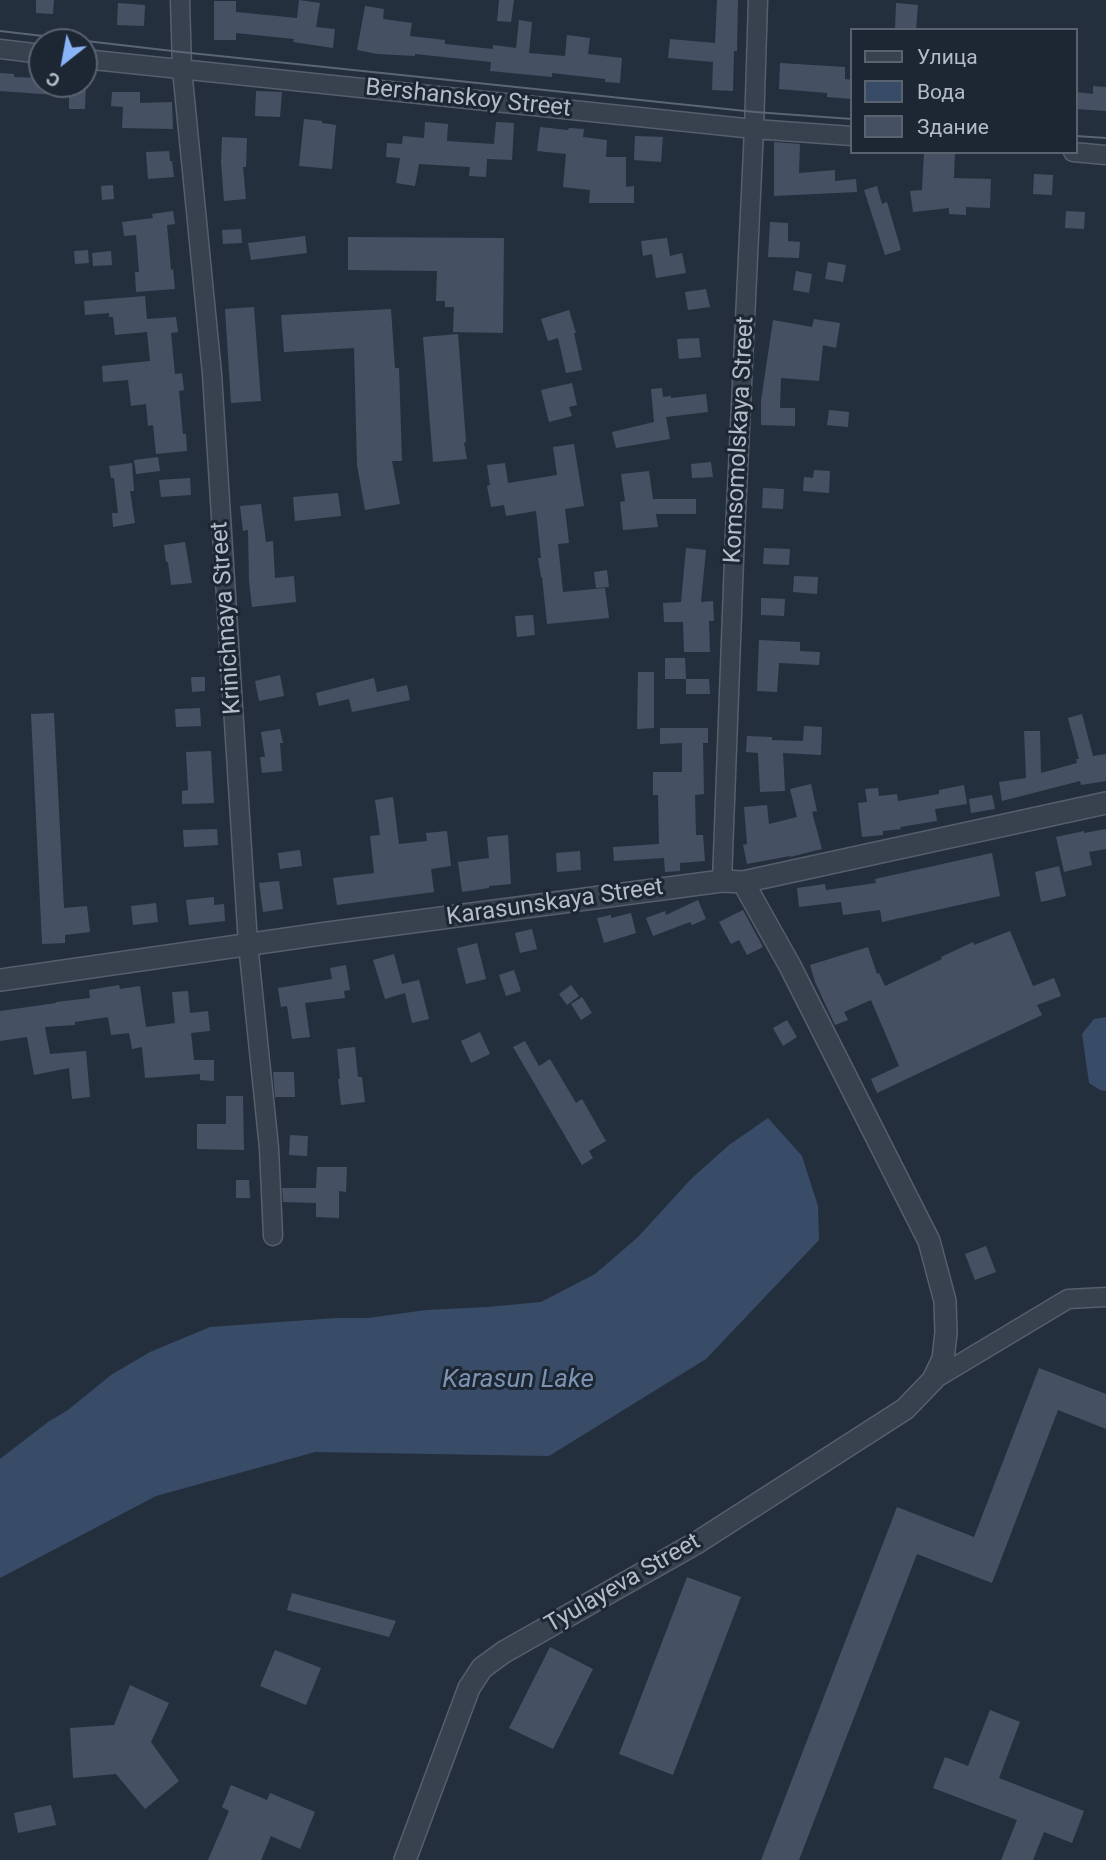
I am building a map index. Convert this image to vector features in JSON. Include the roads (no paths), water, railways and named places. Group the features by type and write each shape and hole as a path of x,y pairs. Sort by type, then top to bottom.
{"street":[{"name":"Krinichnaya Street","path":"180,0 181,69 212,374 248,944 269,1149 273,1236"},
{"name":"Komsomolskaya Street","path":"732,881 735,533 758,0"},
{"path":"0,49 28,52"},
{"name":"Bershanskoy Street","path":"98,60 754,129 850,136"},
{"path":"1078,152 1106,155"},
{"name":"Karasunskaya Street","path":"0,980 248,944 732,881 1106,803"},
{"path":"732,881 790,966 929,1241 945,1301 946,1333 943,1359 933,1380"},
{"path":"933,1380 1068,1299 1106,1297"},
{"name":"Tyulayeva Street","path":"405,1860 469,1688 482,1668 504,1652 698,1542 905,1409 933,1380"}],"water":[{"path":"1106,1017 1106,1091 1089,1083 1082,1034 1094,1019"},
{"name":"Karasun Lake","path":"768,1118 802,1156 818,1206 819,1240 706,1359 549,1456 315,1452 156,1496 0,1578 0,1459 111,1375 150,1352 210,1327 368,1318 426,1310 541,1302 595,1274 638,1237 691,1179 729,1145"}],"tram line":[{"path":"0,31 755,112 850,119"},
{"path":"1078,136 1106,138"}]}
